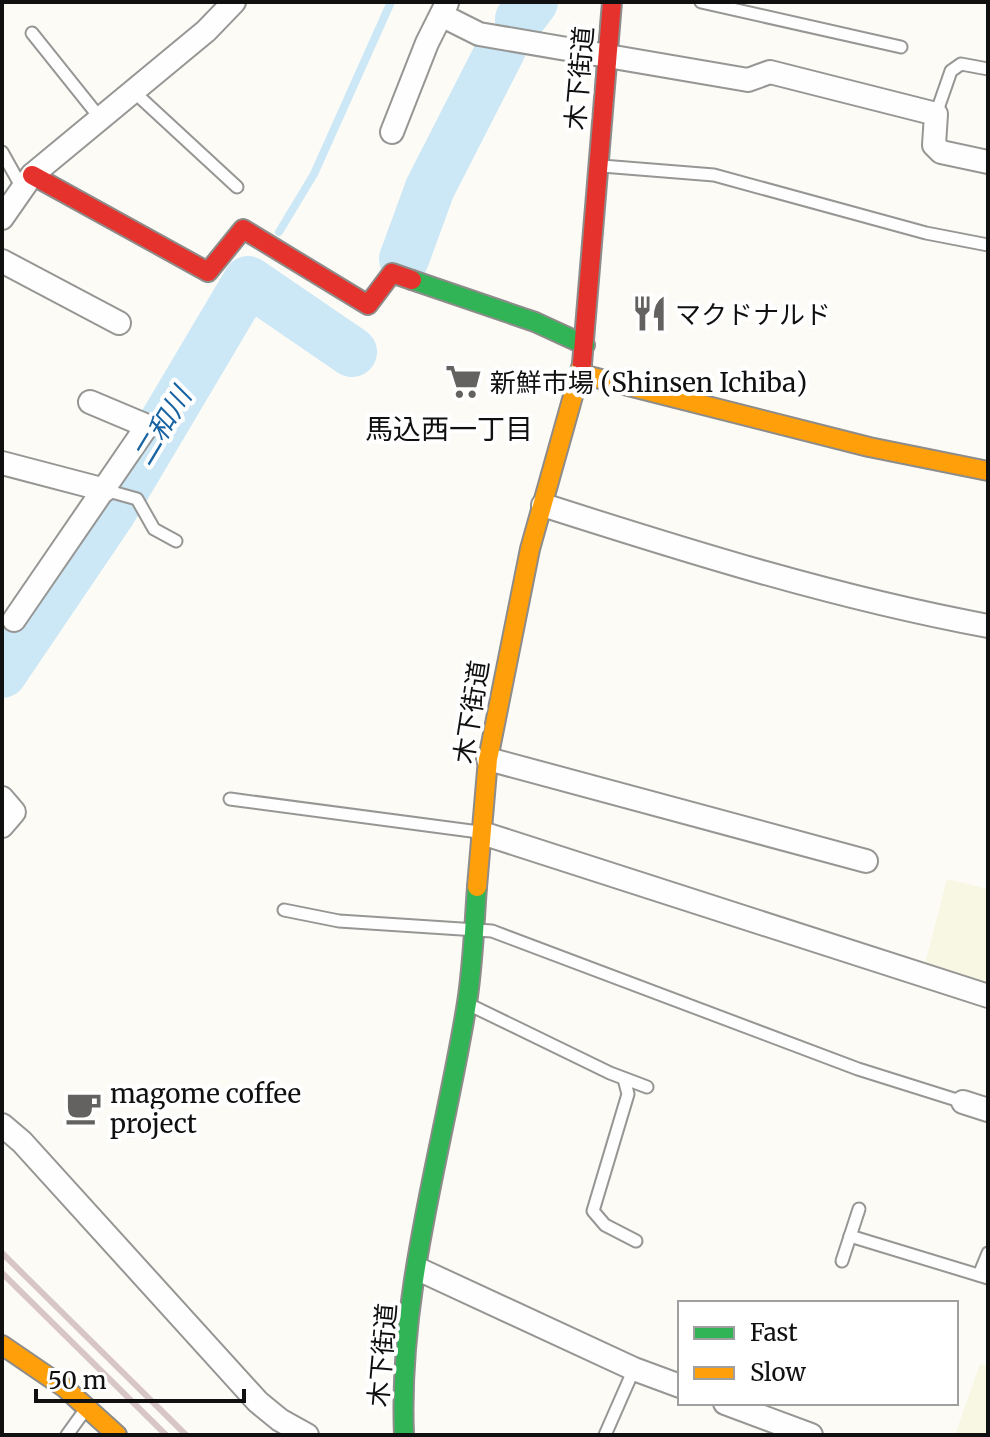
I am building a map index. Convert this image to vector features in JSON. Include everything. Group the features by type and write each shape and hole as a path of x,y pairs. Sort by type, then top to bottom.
{"main road":[{"name":"木下街道","path":"404,1435 402,1384 408,1319 467,1005 488,759 515,612 581,374 612,2"},
{"path":"26,181 208,272 243,229 368,305 392,273 535,322 585,345"},
{"path":"581,374 869,447 988,471"},
{"path":"2,1345 88,1407 117,1435"}],"street":[{"path":"2,218 26,181 206,31 234,2"},
{"path":"392,132 427,43 445,9 479,34 748,80 770,72 936,114 934,145 941,152 988,162"},
{"path":"2,261 119,323"},
{"path":"14,620 147,426 90,402"},
{"path":"2,463 105,490"},
{"path":"543,505 733,564 908,611 988,626"},
{"path":"488,759 866,861"},
{"path":"2,798 14,812 2,826"},
{"path":"482,833 988,996"},
{"path":"963,1102 988,1110"},
{"path":"2,1125 22,1142 258,1402 307,1435"},
{"path":"418,1269 634,1369 678,1385"},
{"path":"730,1405 811,1435"}],"lane":[{"path":"701,2 901,47"},
{"path":"32,33 100,118"},
{"path":"936,114 951,71 961,64 988,69"},
{"path":"132,90 237,187"},
{"path":"2,152 26,181"},
{"path":"598,166 714,175 926,233 988,245"},
{"path":"105,490 137,499 154,529 176,541"},
{"path":"230,799 482,833"},
{"path":"284,910 339,921 492,931 858,1069 963,1102"},
{"path":"467,1005 483,1008 624,1079 647,1087"},
{"path":"624,1079 628,1094 593,1211 605,1225 636,1241"},
{"path":"842,1261 859,1209"},
{"path":"850,1236 984,1276 988,1253"},
{"path":"605,1435 634,1369"},
{"path":"67,1435 88,1407"}],"green space":[{"path":"947,879 988,889 988,985 925,964"},
{"path":"980,1364 988,1367 988,1435 955,1435"}],"waterway":[{"path":"279,232 314,174 391,2"},
{"name":"二和川","path":"520,19 533,2"},
{"name":"二和川","path":"404,259 430,188 501,49"},
{"name":"二和川","path":"2,673 111,512 248,281 352,352"}],"railway":[{"path":"2,1253 186,1435"},
{"path":"2,1273 166,1435"}],"traffic: fast":[{"path":"412,280 535,322 585,345"},
{"path":"404,1435 404,1381 415,1274 466,1009 477,887"}],"traffic: slow":[{"path":"477,887 488,759 530,549 582,364"},
{"path":"581,374 869,447 988,471"},
{"path":"2,1345 65,1388 117,1435"}],"traffic: jam":[{"path":"582,364 612,2"},
{"path":"32,175 208,272 243,229 368,305 392,273 412,280"}],"place":[{"name":"マクドナルド","path":"649,314"},
{"name":"新鮮市場 (Shinsen Ichiba)","path":"464,382"},
{"name":"magome coffee project","path":"84,1108"}],"district":[{"name":"馬込西一丁目","path":"449,429"}]}
